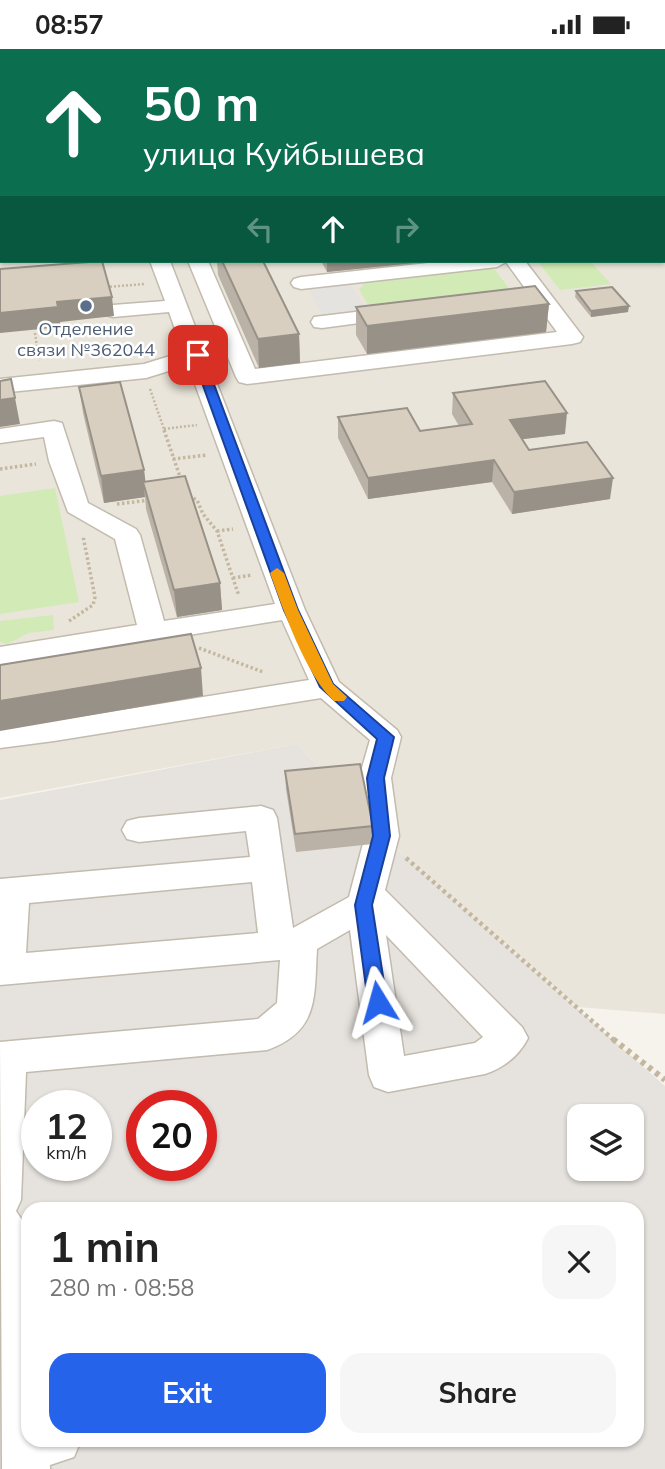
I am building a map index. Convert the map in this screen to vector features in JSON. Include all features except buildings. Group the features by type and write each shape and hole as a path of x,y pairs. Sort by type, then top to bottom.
{"street":[{"path":"199,263 247,377 572,337 531,298 515,263"},
{"path":"290,263 346,365"},
{"path":"301,283 479,263"},
{"path":"158,272 198,355 291,610 327,687 386,737 376,778 382,836 365,899 388,1075 485,1058 509,1038 365,899"},
{"path":"113,311 165,307"},
{"path":"322,322 413,311"},
{"path":"0,386 146,371 198,355"},
{"path":"0,436 54,428 61,461 79,508 127,535 153,633"},
{"path":"0,656 291,610"},
{"path":"0,737 54,731 327,687"},
{"path":"0,1201 3,1058 267,1034 295,1009 288,944 268,869 261,818 139,830"},
{"path":"268,869 7,891 3,970 288,944 365,899"},
{"path":"0,1224 15,1247 21,1295"}],"path":[{"path":"106,287 158,272"},
{"path":"35,333 39,365"},
{"path":"148,381 182,483"},
{"path":"164,429 201,425"},
{"path":"173,459 210,455"},
{"path":"0,469 61,461"},
{"path":"186,495 197,500 203,515 217,531 240,600"},
{"path":"63,628 93,605 95,597 79,508 160,498"},
{"path":"233,578 260,574"},
{"path":"196,646 271,675"},
{"path":"382,836 630,1054 665,1080"}],"shaded area":[{"path":"0,263 665,263 665,1014 577,1007 382,836 297,744 0,798"},
{"path":"349,283 367,311 324,317 308,288"},
{"path":"297,744 382,836 665,1086 665,1469 0,1469 0,800"}],"green space":[{"path":"539,263 592,263 611,284 560,290"},
{"path":"486,267 495,270 508,287 506,290 374,307 367,303 359,289 367,281"},
{"path":"55,488 79,602 0,614 0,496"},
{"path":"53,615 54,630 28,633 8,644 0,642 0,621"}],"slow traffic":[{"path":"277,573 327,687 339,697"}],"place":[{"name":"Отделение связи №362044","path":"86,306"}],"route":[{"path":"198,355 291,610 327,687 386,737 376,778 382,836 364,905 378,1002"}]}
